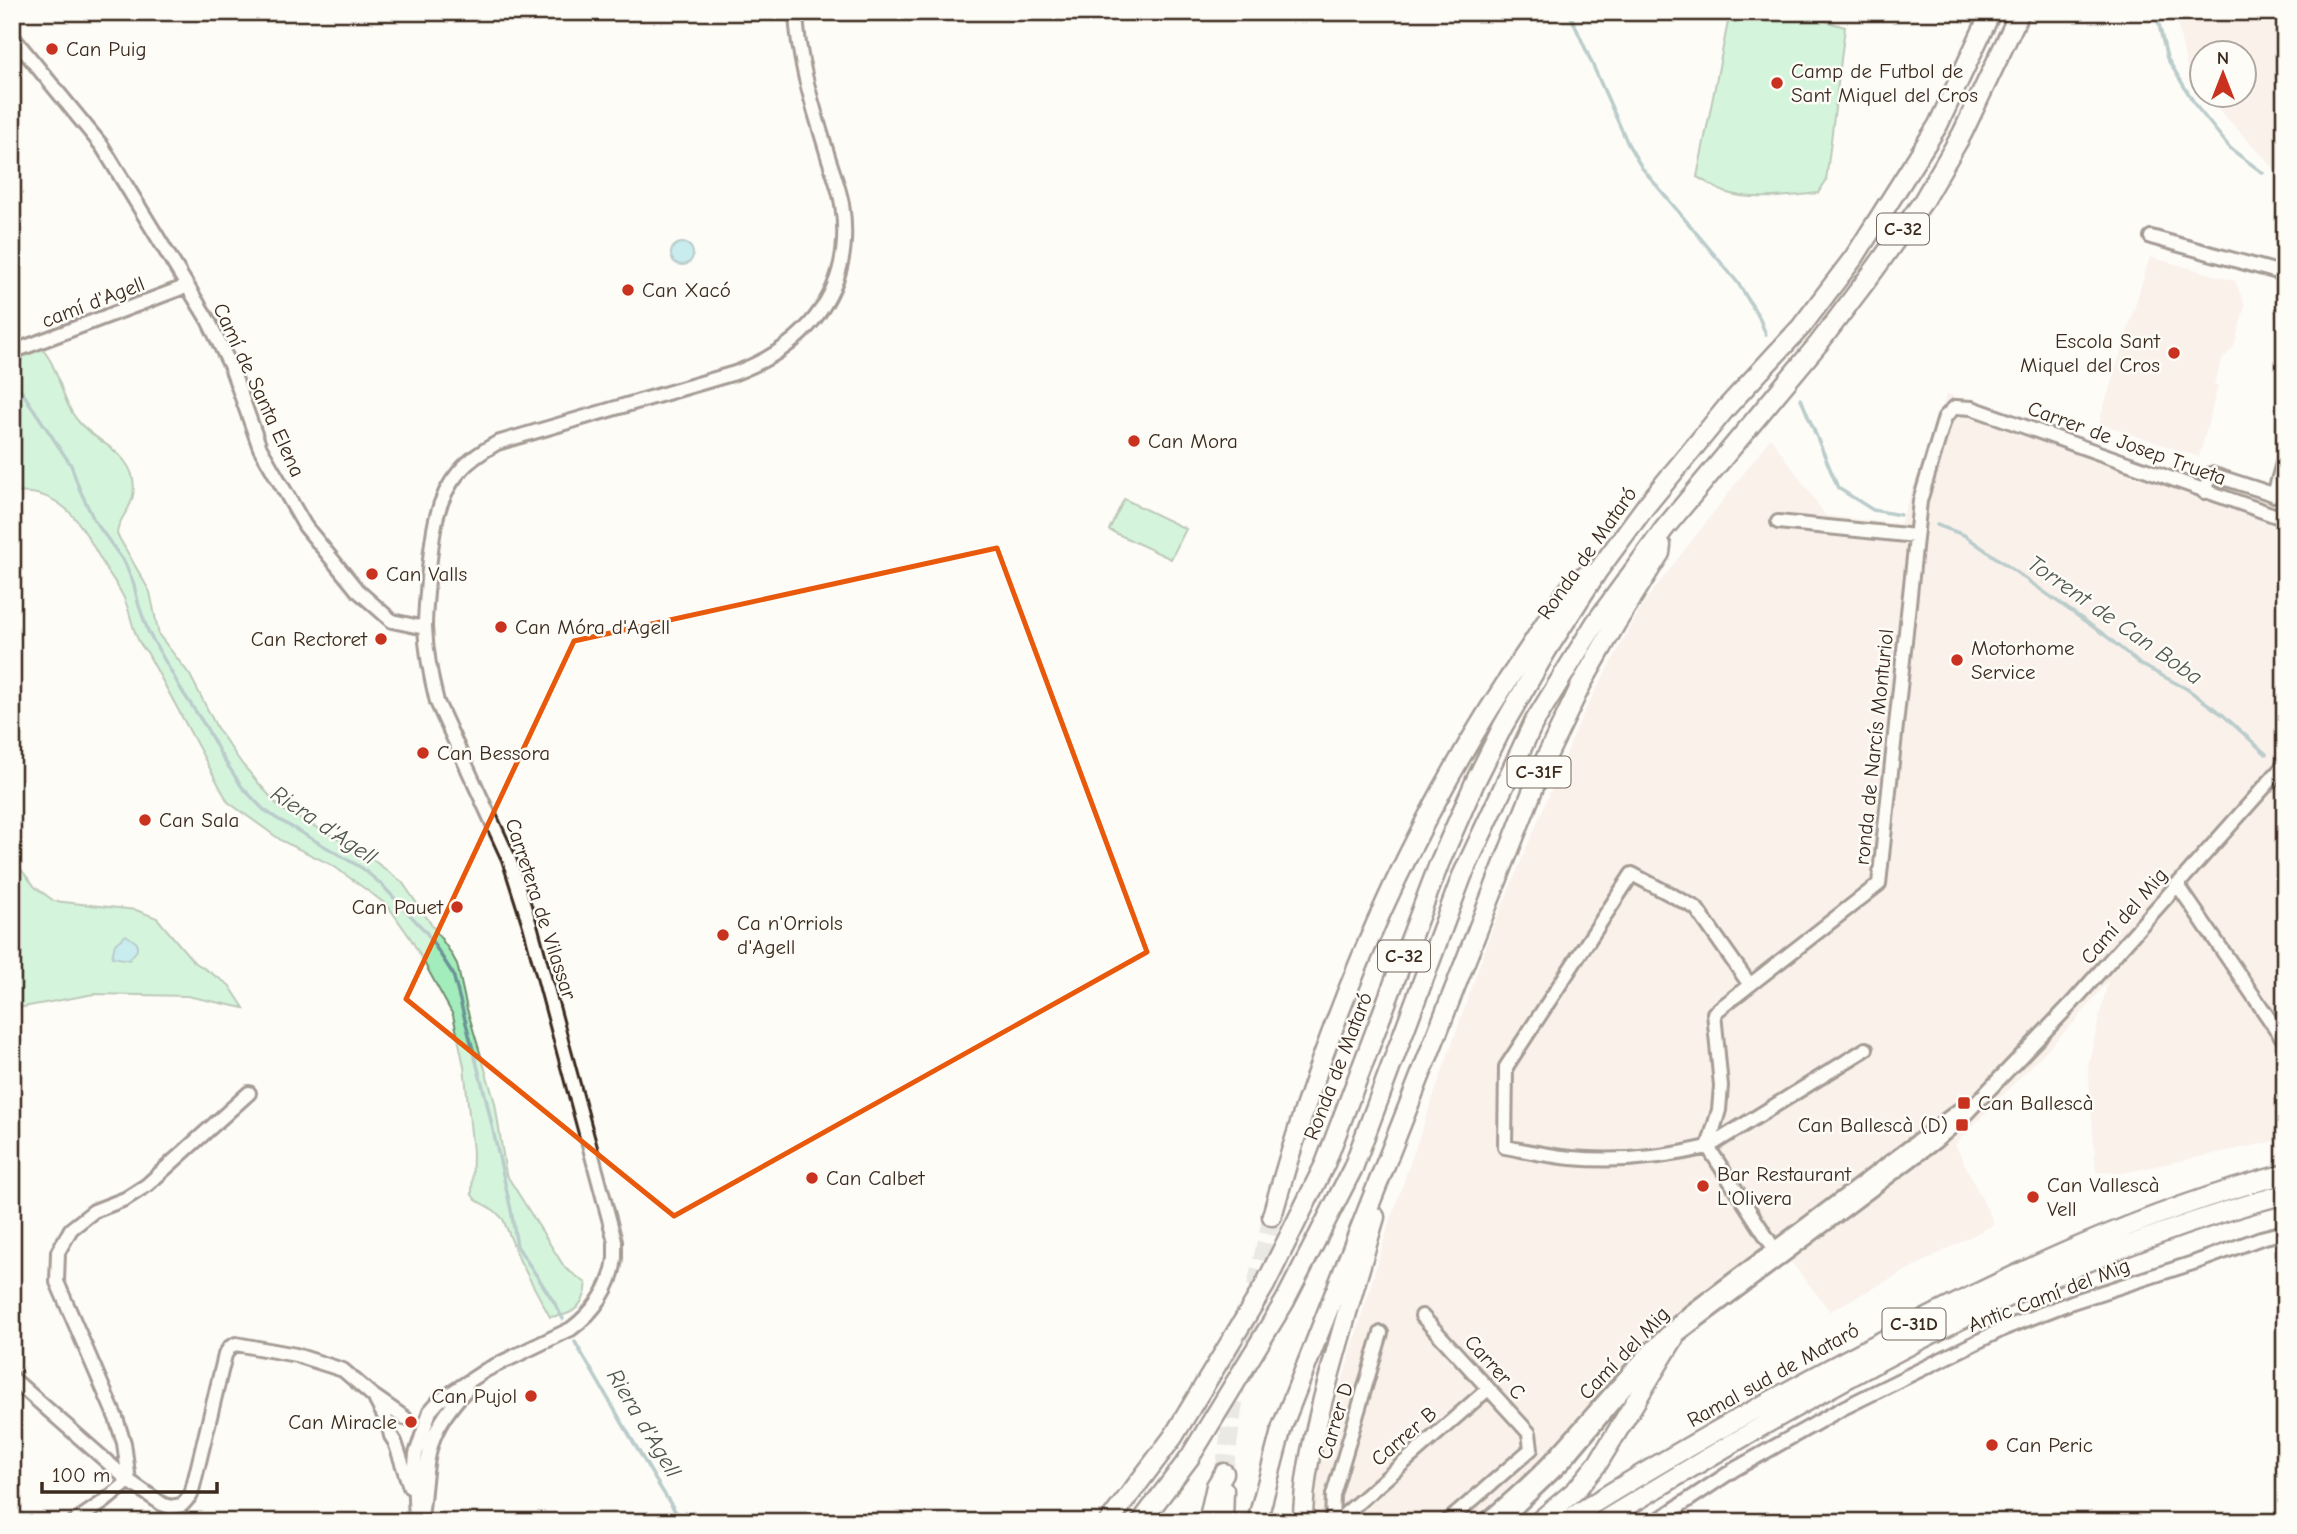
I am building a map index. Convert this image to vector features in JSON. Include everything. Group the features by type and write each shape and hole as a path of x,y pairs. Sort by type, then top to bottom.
{"highway":[{"name":"Ronda de Mataró","path":"1109,1522 1173,1437 1265,1285 1325,1164 1439,864 1475,782 1503,726 1547,650 1597,572 1645,508 1727,407 1801,327 1855,256 1938,125 1991,12"},
{"name":"C-32","path":"1140,1522 1190,1457 1285,1301 1353,1168 1462,876 1533,724 1596,622 1664,529 1819,343 1922,203 1962,134 2020,12"},
{"name":"C-31F","path":"1257,1522 1282,1427 1543,764 1588,673 1660,554 1664,529"},
{"path":"1272,1216 1319,1066 1373,931 1426,818 1494,699 1560,603 1580,578 1597,572"},
{"path":"1303,1522 1307,1475 1316,1428 1390,1166 1389,1153"},
{"name":"Ramal sud de Mataró","path":"1564,1522 1772,1399 1937,1312 2066,1250 2141,1220 2285,1174"},
{"name":"C-31D","path":"1601,1522 1853,1375 1946,1327 2148,1237 2198,1219 2285,1194"},
{"path":"1538,1522 1565,1501 1598,1463 1674,1338"},
{"path":"1208,1522 1216,1486 1224,1473 1223,1522"}],"street":[{"name":"Carretera de Vilassar","path":"415,1424 439,1401 486,1370 571,1329 584,1320 598,1303 609,1281 615,1259 615,1241 530,925 504,847 437,702 431,679 425,628 436,517 445,493 458,473 476,455 497,443 761,363 806,330 824,307 836,283 842,256 842,202 804,76 796,12"},
{"name":"Camí de Santa Elena","path":"12,36 102,146 208,320 231,368 260,448 306,526 357,590 392,621 425,628"},
{"path":"2151,237 2285,274"},
{"name":"camí d'Agell","path":"12,352 187,286"},
{"name":"Carrer de Josep Trueta","path":"1955,407 1972,408 2285,519"},
{"name":"ronda de Narcís Monturiol","path":"1708,1147 1719,1110 1721,1086 1714,1013 1879,884 1920,501 1945,417 1955,407"},
{"path":"2204,492 2211,474 2279,497 2285,456"},
{"path":"1778,522 1916,536"},
{"name":"Camí del Mig","path":"1493,1520 1556,1456 1626,1374 1667,1332 1869,1191 1958,1122 2072,1003 2177,884 2282,772"},
{"path":"1750,985 1696,908 1632,874 1506,1067 1505,1147 1570,1158 1634,1159 1682,1154 1708,1147 1866,1049"},
{"path":"2177,884 2285,1042"},
{"name":"Camí del Mig","path":"1493,1520 1531,1496 1682,1326 1734,1286 1774,1250 1987,1089"},
{"path":"129,1481 124,1443 116,1418 57,1282 58,1252 71,1229 94,1211 125,1199 146,1185 249,1093"},
{"path":"1708,1147 1774,1250"},
{"name":"Camí del Mig","path":"1774,1250 1785,1248 1844,1205 1869,1191"},
{"name":"Antic Camí del Mig","path":"1655,1522 1735,1469 1843,1408 2005,1328 2072,1302 2285,1232"},
{"name":"Carrer C","path":"1423,1315 1529,1433 1531,1449 1498,1479"},
{"name":"Carrer D","path":"1332,1504 1381,1333"},
{"path":"12,1378 129,1481 170,1507 182,1505 191,1495 225,1355 230,1346 236,1344 296,1355 343,1370 372,1395 415,1424"},
{"path":"419,1502 429,1448 436,1429 448,1409 486,1370"},
{"name":"Carrer B","path":"1332,1504 1338,1519 1488,1390"},
{"path":"372,1395 390,1429 419,1502"},
{"path":"390,1429 397,1419 415,1424 460,1396"},
{"path":"395,1443 415,1439 415,1424"},
{"path":"415,1424 419,1522"},
{"name":"Camí del Mig","path":"1514,1497 1522,1495 1574,1450"},
{"path":"1447,1522 1498,1479 1514,1497"},
{"path":"74,1522 129,1481"},
{"path":"1478,1496 1493,1520"}],"highlighted area":[{"path":"997,548 1147,952 674,1216 406,999 574,641"}],"shaded area":[{"path":"2175,12 2285,12 2285,173 2276,170 2217,108 2258,108 2258,38 2188,38 2188,72"},
{"name":"Escola Sant Miquel del Cros","path":"2150,257 2235,281 2245,305 2234,347 2222,359 2214,384 2218,386 2199,457 2099,423"},
{"path":"1947,394 2285,507 2285,1139 2122,1173 2096,1172 2088,1066 2108,981 2079,1017 1955,1144 1994,1224 1830,1311 1789,1259 1721,1309 1468,1522 1313,1522 1313,1498 1319,1459 1390,1221 1490,935 1583,714 1643,604 1771,438 1826,516 1900,524"}],"green space":[{"name":"Camp de Futbol de Sant Miquel del Cros","path":"1730,12 1795,12 1845,27 1826,181 1818,193 1796,196 1744,196 1722,191 1697,177"},
{"path":"12,337 39,344 51,362 73,415 117,453 130,469 133,497 117,534 150,592 159,635 190,675 217,728 242,764 281,809 360,850 402,882 451,953 457,964 467,1009 495,1103 506,1174 565,1268 586,1283 584,1296 573,1311 550,1317 520,1261 503,1219 472,1195 473,1152 464,1066 453,1015 411,939 388,906 375,896 332,865 282,841 228,802 147,652 139,642 121,593 79,524 70,512 46,496 12,493"},
{"path":"1124,499 1186,529 1171,559 1109,530"},
{"path":"12,858 35,887 54,901 136,910 157,918 193,961 229,985 244,1008 187,996 94,994 12,1009"}],"water":[{"path":"682,243 692,250 693,254 686,264 682,265 672,258 671,254 678,244"},
{"path":"126,935 137,943 137,950 129,960 112,957 115,944"}],"waterway":[{"name":"Torrent de Can Boba","path":"1569,12 1628,144 1642,168 1738,283 1759,317 1766,335"},
{"path":"2156,12 2167,58 2196,106 2231,149 2263,173"},
{"name":"Riera d'Agell","path":"12,377 71,465 94,520 125,563 148,631 242,787 263,809 362,868 382,885 426,932 453,974 486,1099 517,1246 563,1319"},
{"name":"Torrent de Can Boba","path":"1801,399 1838,488 1873,510 1900,515"},
{"name":"Torrent de Can Boba","path":"1937,525 1964,535 2106,636 2140,664 2187,689 2223,715 2266,754"},
{"name":"Riera d'Agell","path":"575,1342 682,1522"}],"tunnel":[{"path":"1224,1473 1241,1353 1272,1216"}],"place":[{"name":"Can Puig","path":"52,49"},
{"name":"Camp de Futbol de Sant Miquel del Cros","path":"1777,83"},
{"name":"Can Xacó","path":"628,290"},
{"name":"Escola Sant Miquel del Cros","path":"2174,353"},
{"name":"Can Mora","path":"1134,441"},
{"name":"Can Valls","path":"372,574"},
{"name":"Can Móra d'Agell","path":"501,627"},
{"name":"Can Rectoret","path":"381,639"},
{"name":"Motorhome Service","path":"1957,660"},
{"name":"Can Bessora","path":"423,753"},
{"name":"Can Sala","path":"145,820"},
{"name":"Can Pauet","path":"457,907"},
{"name":"Ca n'Orriols d'Agell","path":"723,935"},
{"name":"Can Ballescà","path":"1964,1103"},
{"name":"Can Ballescà (D)","path":"1962,1125"},
{"name":"Can Calbet","path":"812,1178"},
{"name":"Bar Restaurant L'Olivera","path":"1703,1186"},
{"name":"Can Vallescà Vell","path":"2033,1197"},
{"name":"Can Pujol","path":"531,1396"},
{"name":"Can Miracle","path":"411,1422"},
{"name":"Can Peric","path":"1992,1445"}]}
